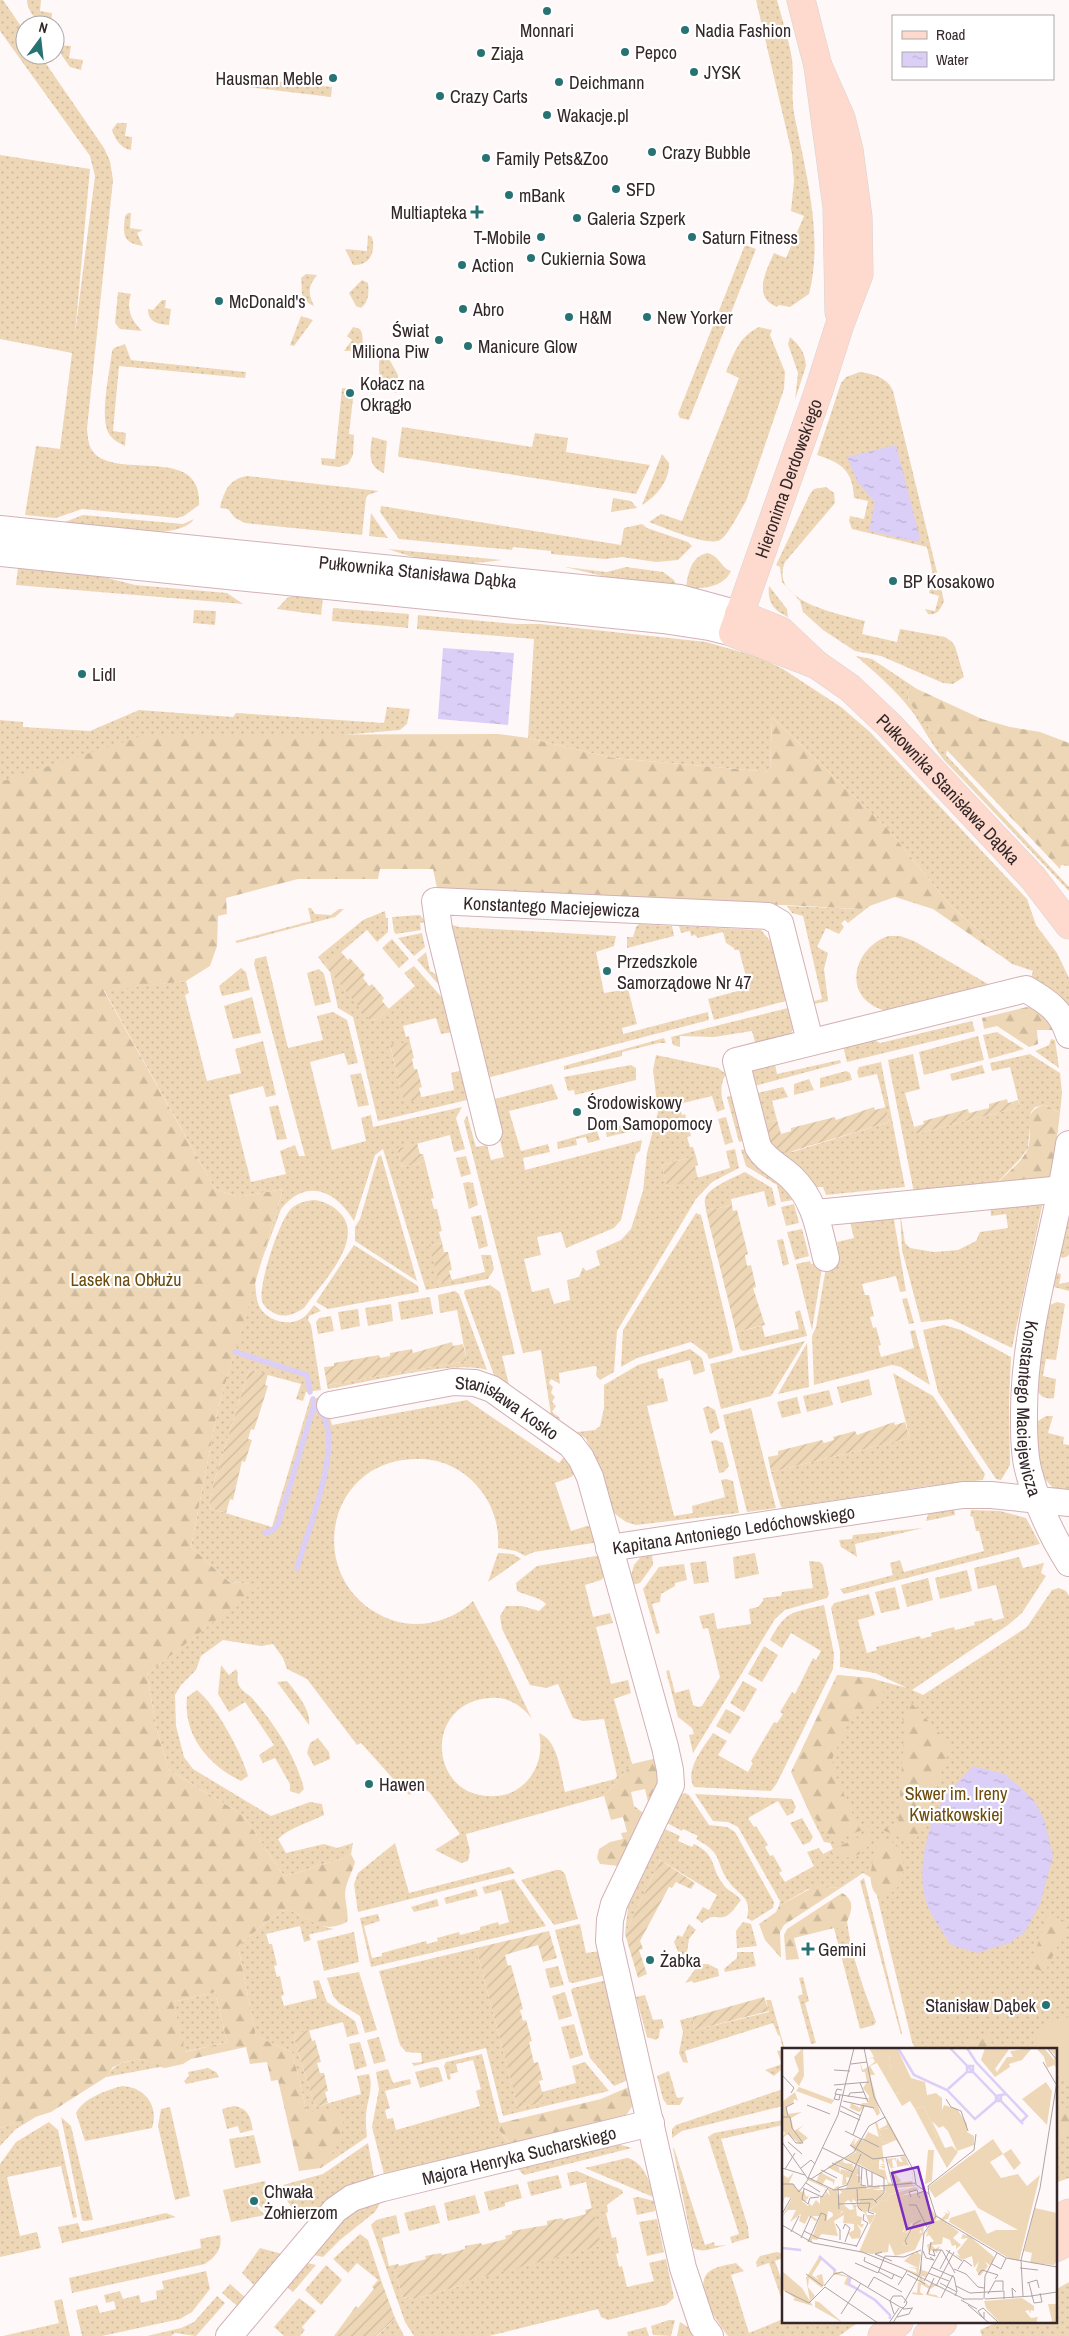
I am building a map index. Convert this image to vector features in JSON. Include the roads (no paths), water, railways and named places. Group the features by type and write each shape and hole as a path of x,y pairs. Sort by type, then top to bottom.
{"main road":[{"name":"Hieronima Derdowskiego","path":"736,623 859,274 858,217 854,177 841,118 818,66 802,0"},
{"name":"Pułkownika Stanisława Dąbka","path":"736,623 817,665 850,688 888,725 1033,878 1069,925"},
{"path":"1056,2220 1069,2213"},
{"path":"1056,2248 1069,2241"},
{"path":"882,2336 897,2324"},
{"path":"927,2336 941,2324"}],"street":[{"name":"Pułkownika Stanisława Dąbka","path":"0,529 680,598 736,623"},
{"name":"Pułkownika Stanisława Dąbka","path":"0,553 663,620 709,627 736,623"},
{"name":"Konstantego Maciejewicza","path":"489,1132 439,929 435,901 768,916 780,923 810,1041"},
{"path":"826,1258 816,1213 807,1196 792,1177 766,1158 758,1147 736,1061 810,1041 1026,989 1051,1004 1064,1021 1069,1035"},
{"name":"Konstantego Maciejewicza","path":"1069,1144 1063,1188 1035,1313 1025,1379 1025,1444 1028,1473 1056,1543 1069,1563"},
{"path":"816,1213 895,1207 1063,1188"},
{"name":"Stanisława Kosko","path":"330,1405 453,1382 475,1383 492,1389 571,1445 581,1458 590,1476 609,1548"},
{"name":"Kapitana Antoniego Ledóchowskiego","path":"651,2123 614,1969 609,1941 610,1920 614,1904 671,1785 670,1770 609,1548 962,1496 991,1495 1069,1503"},
{"path":"651,2123 683,2268 702,2325 710,2336"},
{"name":"Majora Henryka Sucharskiego","path":"229,2336 316,2229 335,2210 352,2198 393,2186 651,2123"}],"water":[{"path":"896,445 920,538 918,542 869,531 875,502 858,483 847,457"},
{"path":"443,648 514,653 508,725 438,719"},
{"path":"973,1766 1005,1774 1034,1800 1044,1819 1053,1856 1040,1904 1025,1932 1009,1943 977,1953 951,1945 927,1904 922,1873 929,1832 939,1807 948,1793"}],"waterway":[{"path":"235,1352 307,1375 310,1392"},
{"path":"265,1533 275,1528 280,1520 314,1405 313,1399"},
{"path":"297,1568 326,1470 328,1432 324,1417 314,1405"}],"place":[{"name":"Monnari","path":"547,11"},
{"name":"Nadia Fashion","path":"685,30"},
{"name":"Pepco","path":"625,52"},
{"name":"Ziaja","path":"481,53"},
{"name":"JYSK","path":"694,72"},
{"name":"Hausman Meble","path":"333,78"},
{"name":"Deichmann","path":"559,82"},
{"name":"Crazy Carts","path":"440,96"},
{"name":"Wakacje.pl","path":"547,115"},
{"name":"Crazy Bubble","path":"652,152"},
{"name":"Family Pets&Zoo","path":"486,158"},
{"name":"SFD","path":"616,189"},
{"name":"mBank","path":"509,195"},
{"name":"Multiapteka","path":"477,212"},
{"name":"Galeria Szperk","path":"577,218"},
{"name":"T-Mobile","path":"541,237"},
{"name":"Saturn Fitness","path":"692,237"},
{"name":"Cukiernia Sowa","path":"531,258"},
{"name":"Action","path":"462,265"},
{"name":"McDonald's","path":"219,301"},
{"name":"Abro","path":"463,309"},
{"name":"H&M","path":"569,317"},
{"name":"New Yorker","path":"647,317"},
{"name":"Świat Miliona Piw","path":"439,340"},
{"name":"Manicure Glow","path":"468,346"},
{"name":"Kołacz na Okrągło","path":"350,393"},
{"name":"BP Kosakowo","path":"893,581"},
{"name":"Lidl","path":"82,674"},
{"name":"Przedszkole Samorządowe Nr 47","path":"607,971"},
{"name":"Środowiskowy Dom Samopomocy","path":"577,1112"},
{"name":"Hawen","path":"369,1784"},
{"name":"Gemini","path":"808,1949"},
{"name":"Żabka","path":"650,1960"},
{"name":"Stanisław Dąbek","path":"1046,2005"},
{"name":"Chwała Żołnierzom","path":"254,2201"}],"park label":[{"name":"Lasek na Obłużu","path":"126,1279"},
{"name":"Skwer im. Ireny Kwiatkowskiej","path":"956,1804"}]}
